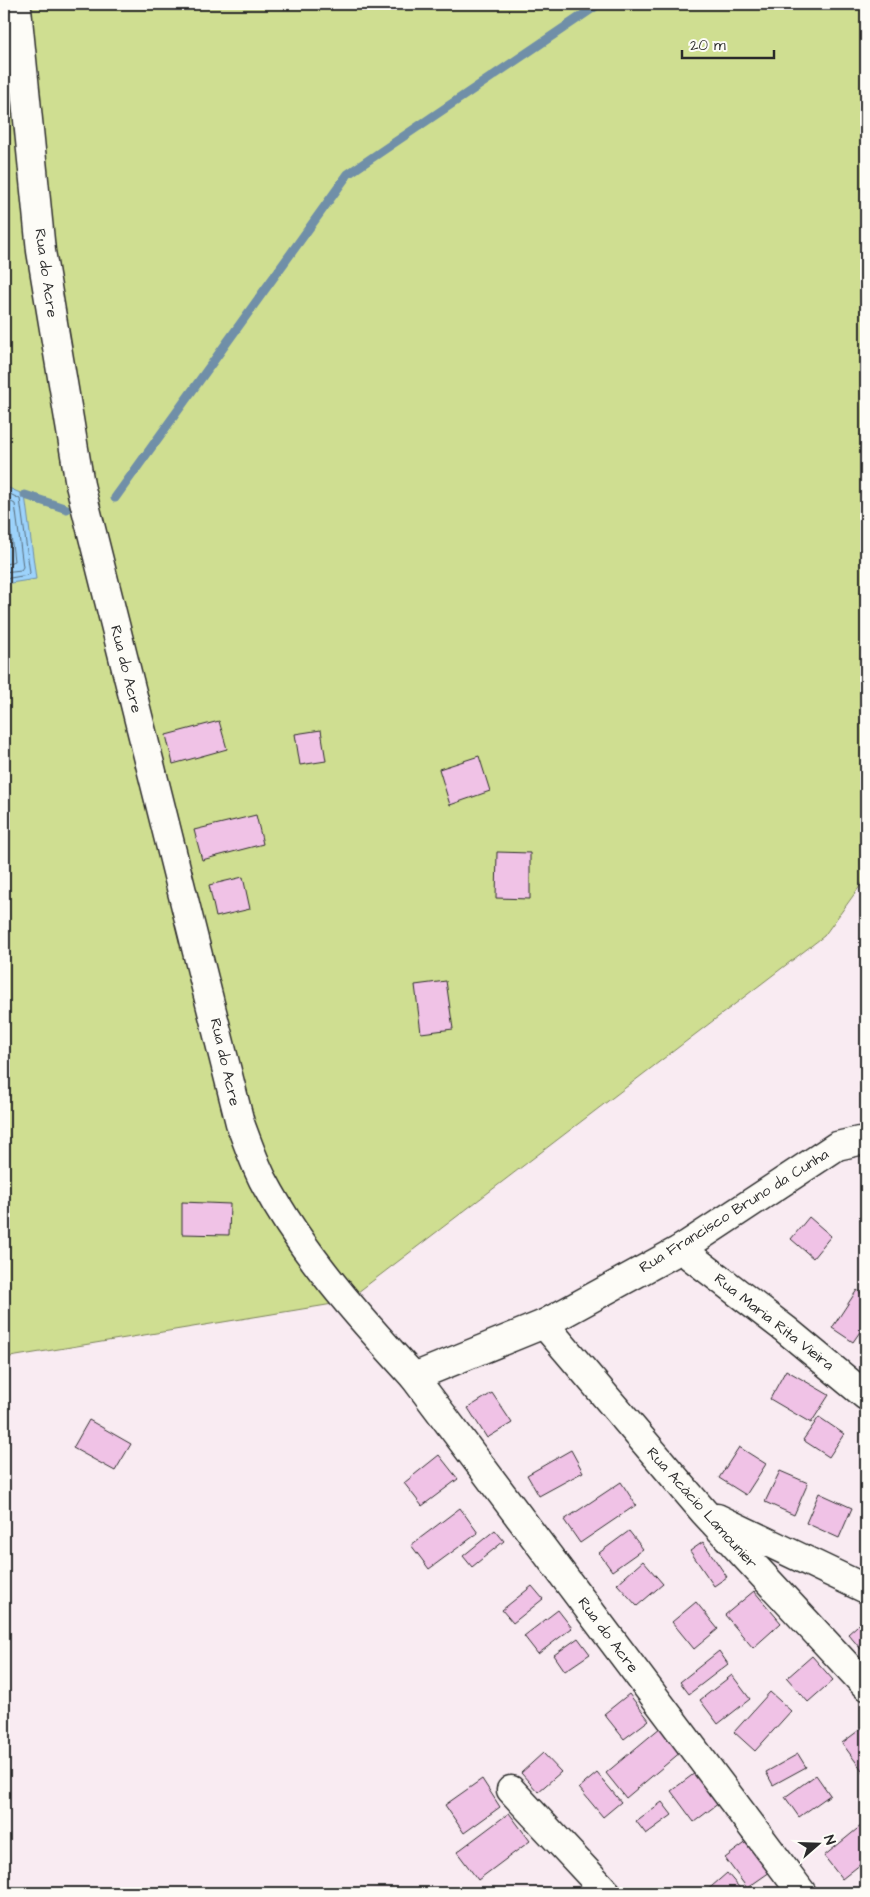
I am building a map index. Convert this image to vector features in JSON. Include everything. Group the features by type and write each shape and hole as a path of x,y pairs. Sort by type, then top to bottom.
{"street":[{"name":"Rua do Acre","path":"14,4 17,9 41,251 80,485 240,1123 263,1180 296,1233 345,1302 414,1377 802,1893"},
{"name":"Rua Francisco Bruno da Cunha","path":"414,1377 544,1324 681,1248 837,1146 860,1141 866,1142"},
{"name":"Rua Maria Rita Vieira","path":"681,1248 785,1329 866,1396"},
{"name":"Rua Acácio Lamounier","path":"544,1324 704,1512 866,1686"},
{"path":"704,1512 866,1589"},
{"path":"511,1790 607,1893"}],"green space":[{"path":"4,4 866,4 866,878 824,936 345,1302 4,1358"}],"water":[{"path":"4,486 25,495 36,579 4,584"}],"building":[{"path":"219,721 227,749 173,764 166,735"},
{"path":"321,730 326,761 300,765 295,734"},
{"path":"479,756 490,791 450,805 439,769"},
{"path":"256,815 263,844 202,860 194,830"},
{"path":"497,852 530,853 530,899 496,898"},
{"path":"243,877 250,909 216,917 209,885"},
{"path":"446,981 453,1029 421,1033 415,985"},
{"path":"182,1202 230,1204 229,1235 182,1234"},
{"path":"809,1217 831,1236 813,1258 791,1239"},
{"path":"857,1290 866,1297 866,1323 853,1342 832,1328"},
{"path":"786,1370 829,1395 811,1423 770,1399"},
{"path":"492,1393 512,1423 487,1438 468,1408"},
{"path":"819,1417 844,1434 829,1457 803,1440"},
{"path":"89,1420 131,1444 115,1471 73,1448"},
{"path":"739,1447 766,1464 746,1495 719,1478"},
{"path":"571,1450 583,1472 539,1496 527,1475"},
{"path":"439,1455 458,1479 422,1506 404,1483"},
{"path":"780,1471 808,1483 794,1515 765,1502"},
{"path":"621,1482 636,1505 580,1543 564,1520"},
{"path":"819,1493 852,1508 839,1538 806,1523"},
{"path":"460,1508 478,1533 429,1569 411,1545"},
{"path":"495,1530 504,1541 472,1567 463,1556"},
{"path":"629,1531 643,1549 612,1571 599,1553"},
{"path":"703,1542 727,1577 714,1586 690,1551"},
{"path":"643,1561 663,1584 637,1606 617,1584"},
{"path":"532,1586 543,1599 513,1623 502,1610"},
{"path":"754,1591 781,1623 753,1648 725,1615"},
{"path":"696,1602 718,1629 694,1649 672,1622"},
{"path":"558,1610 572,1628 538,1654 524,1636"},
{"path":"866,1618 866,1655 848,1634"},
{"path":"578,1638 590,1654 565,1671 554,1655"},
{"path":"719,1651 728,1664 689,1694 680,1682"},
{"path":"812,1656 833,1680 808,1702 787,1678"},
{"path":"732,1675 750,1699 718,1724 700,1700"},
{"path":"770,1692 791,1711 755,1751 734,1732"},
{"path":"629,1694 649,1720 624,1739 604,1714"},
{"path":"866,1725 866,1771 864,1773 842,1743"},
{"path":"661,1727 682,1751 626,1798 606,1773"},
{"path":"543,1753 561,1772 538,1792 521,1773"},
{"path":"798,1754 806,1767 773,1785 766,1772"},
{"path":"597,1773 621,1802 603,1817 579,1788"},
{"path":"695,1773 719,1803 694,1822 671,1791"},
{"path":"816,1775 830,1795 799,1817 785,1797"},
{"path":"482,1779 500,1807 464,1833 445,1805"},
{"path":"662,1802 672,1815 646,1834 636,1821"},
{"path":"509,1813 530,1841 478,1880 457,1852"},
{"path":"862,1825 866,1830 866,1860 842,1879 824,1856"},
{"path":"748,1841 770,1872 747,1888 725,1858"},
{"path":"727,1873 744,1893 704,1893"}],"waterway":[{"path":"115,498 348,174 599,4"},
{"path":"25,495 67,509"}]}
